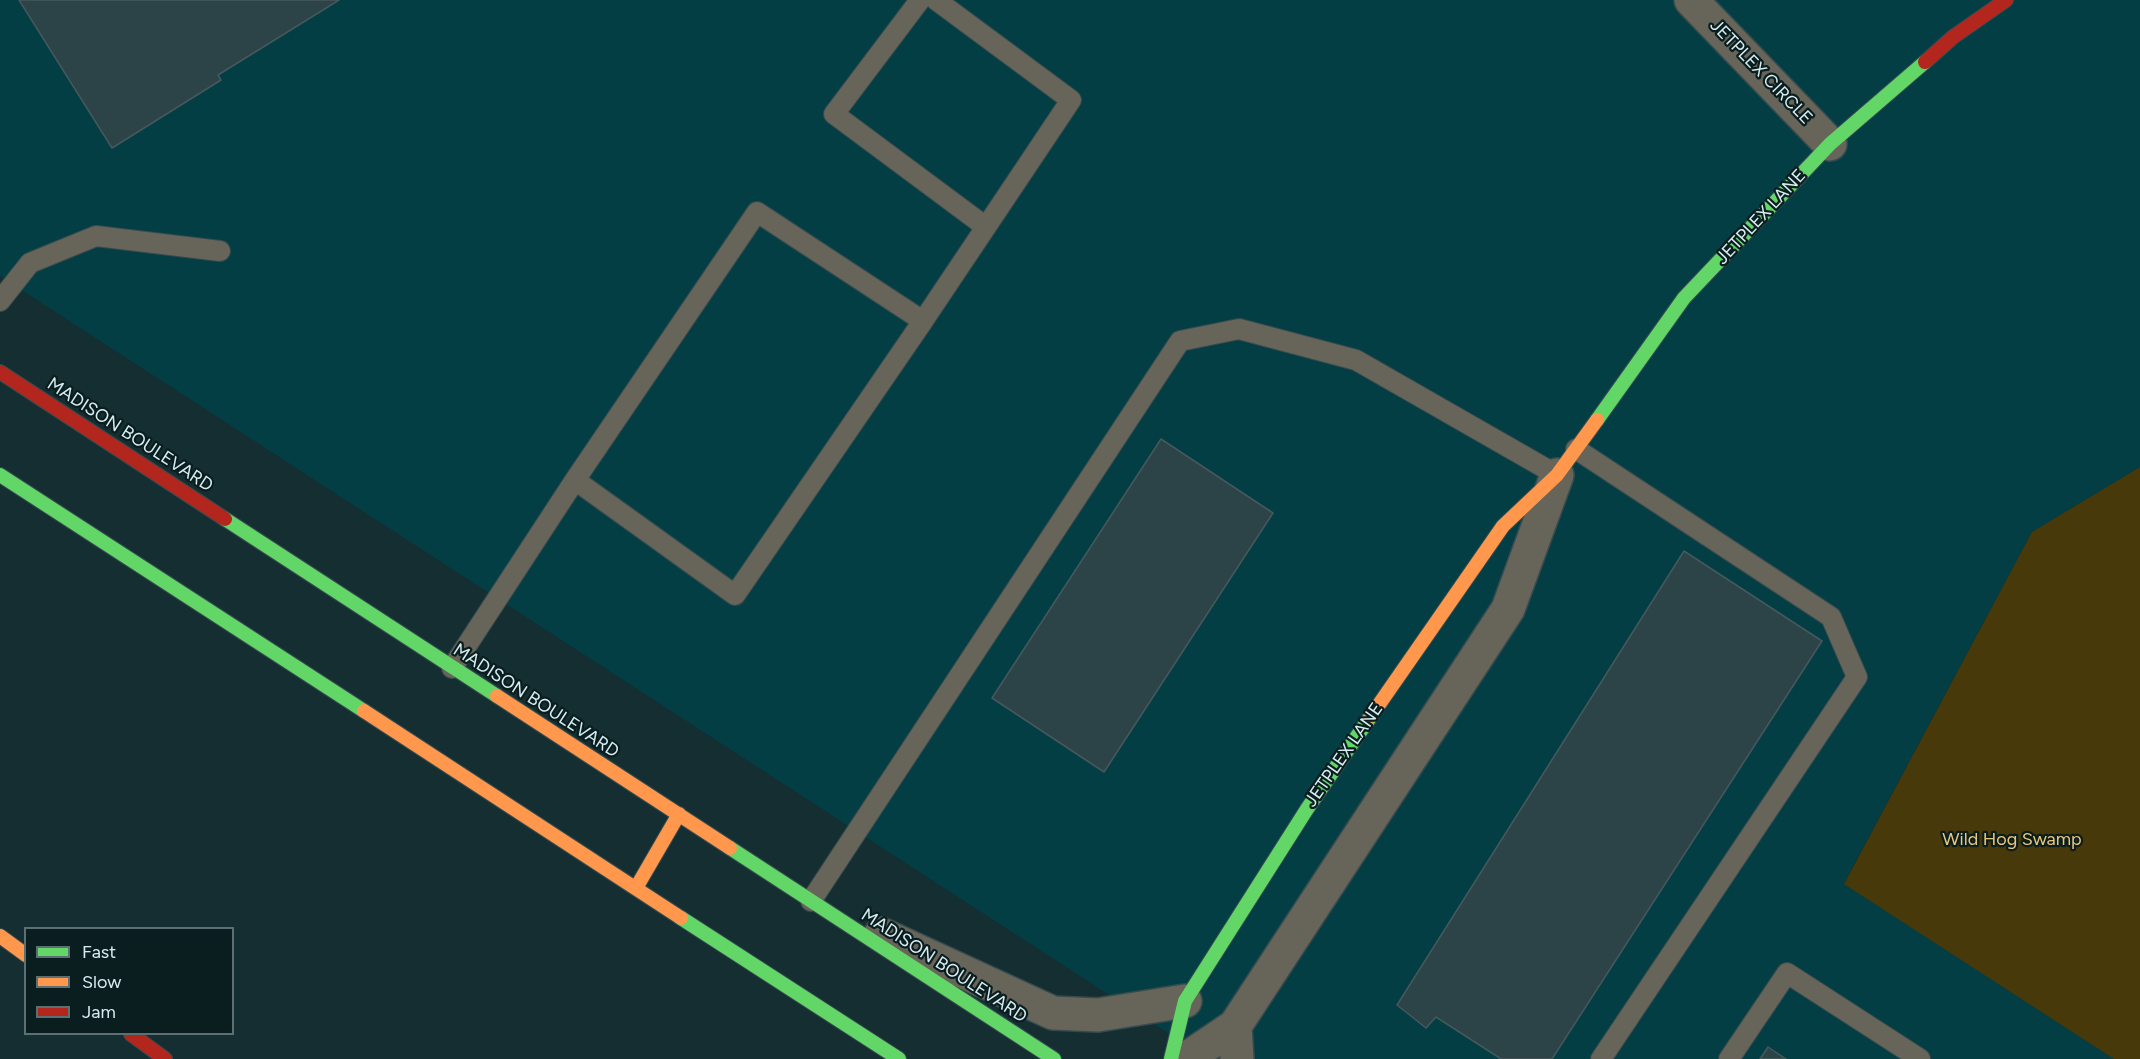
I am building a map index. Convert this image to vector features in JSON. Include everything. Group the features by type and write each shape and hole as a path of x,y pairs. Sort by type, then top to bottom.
{"main road":[{"name":"JETPLEX LANE","path":"1170,1059 1185,1001 1307,809 1503,526 1557,475 1684,298 1830,144 1953,38 2006,0"},
{"name":"MADISON BOULEVARD","path":"0,372 1054,1059"},
{"path":"0,475 899,1059"},
{"path":"636,888 679,814"},
{"path":"0,936 24,954"},
{"path":"132,1035 165,1059"}],"street":[{"name":"JETPLEX CIRCLE","path":"1691,0 1830,144"},
{"name":"JETPLEX LANE","path":"1186,1059 1235,1026 1508,609 1557,475"},
{"path":"811,901 996,989 1053,1013 1098,1015 1185,1001"},
{"path":"1235,1026 1237,1059"}],"lane":[{"path":"920,0 834,114 986,227"},
{"path":"575,480 735,595 1071,100 936,0"},
{"path":"452,668 575,480 757,212 922,321"},
{"path":"0,301 30,263 96,236 220,251"},
{"path":"811,901 1180,341 1239,329 1356,360 1557,475"},
{"path":"1576,449 1831,617 1857,677 1601,1059"},
{"path":"1729,1059 1787,973 1920,1059"}],"shaded area":[{"path":"0,0 2140,0 2140,467 2032,532 1844,883 2114,1059 1208,1059 0,276"}],"green space":[{"name":"Wild Hog Swamp","path":"2140,467 2140,1059 2114,1059 1844,884 2032,532"}],"building":[{"path":"19,0 339,0 218,75 221,80 112,148"},
{"path":"1161,439 1273,513 1104,772 992,698"},
{"path":"1684,551 1822,641 1552,1059 1501,1059 1436,1017 1426,1028 1397,1005"},
{"path":"1768,1047 1786,1059 1760,1059"}],"traffic: fast":[{"path":"1597,420 1684,298 1830,144 1925,62"},
{"path":"0,475 364,711"},
{"path":"225,519 497,696"},
{"path":"1171,1059 1185,1001 1307,809 1371,716"},
{"path":"730,848 1054,1059"},
{"path":"681,918 899,1059"}],"traffic: slow":[{"path":"1371,716 1503,526 1557,475 1597,420"},
{"path":"497,696 730,848"},
{"path":"364,711 681,918"},
{"path":"636,888 679,814"},
{"path":"0,936 24,954"}],"traffic: jam":[{"path":"1925,62 1953,37 2006,0"},
{"path":"0,372 225,519"},
{"path":"132,1035 165,1059"}]}
